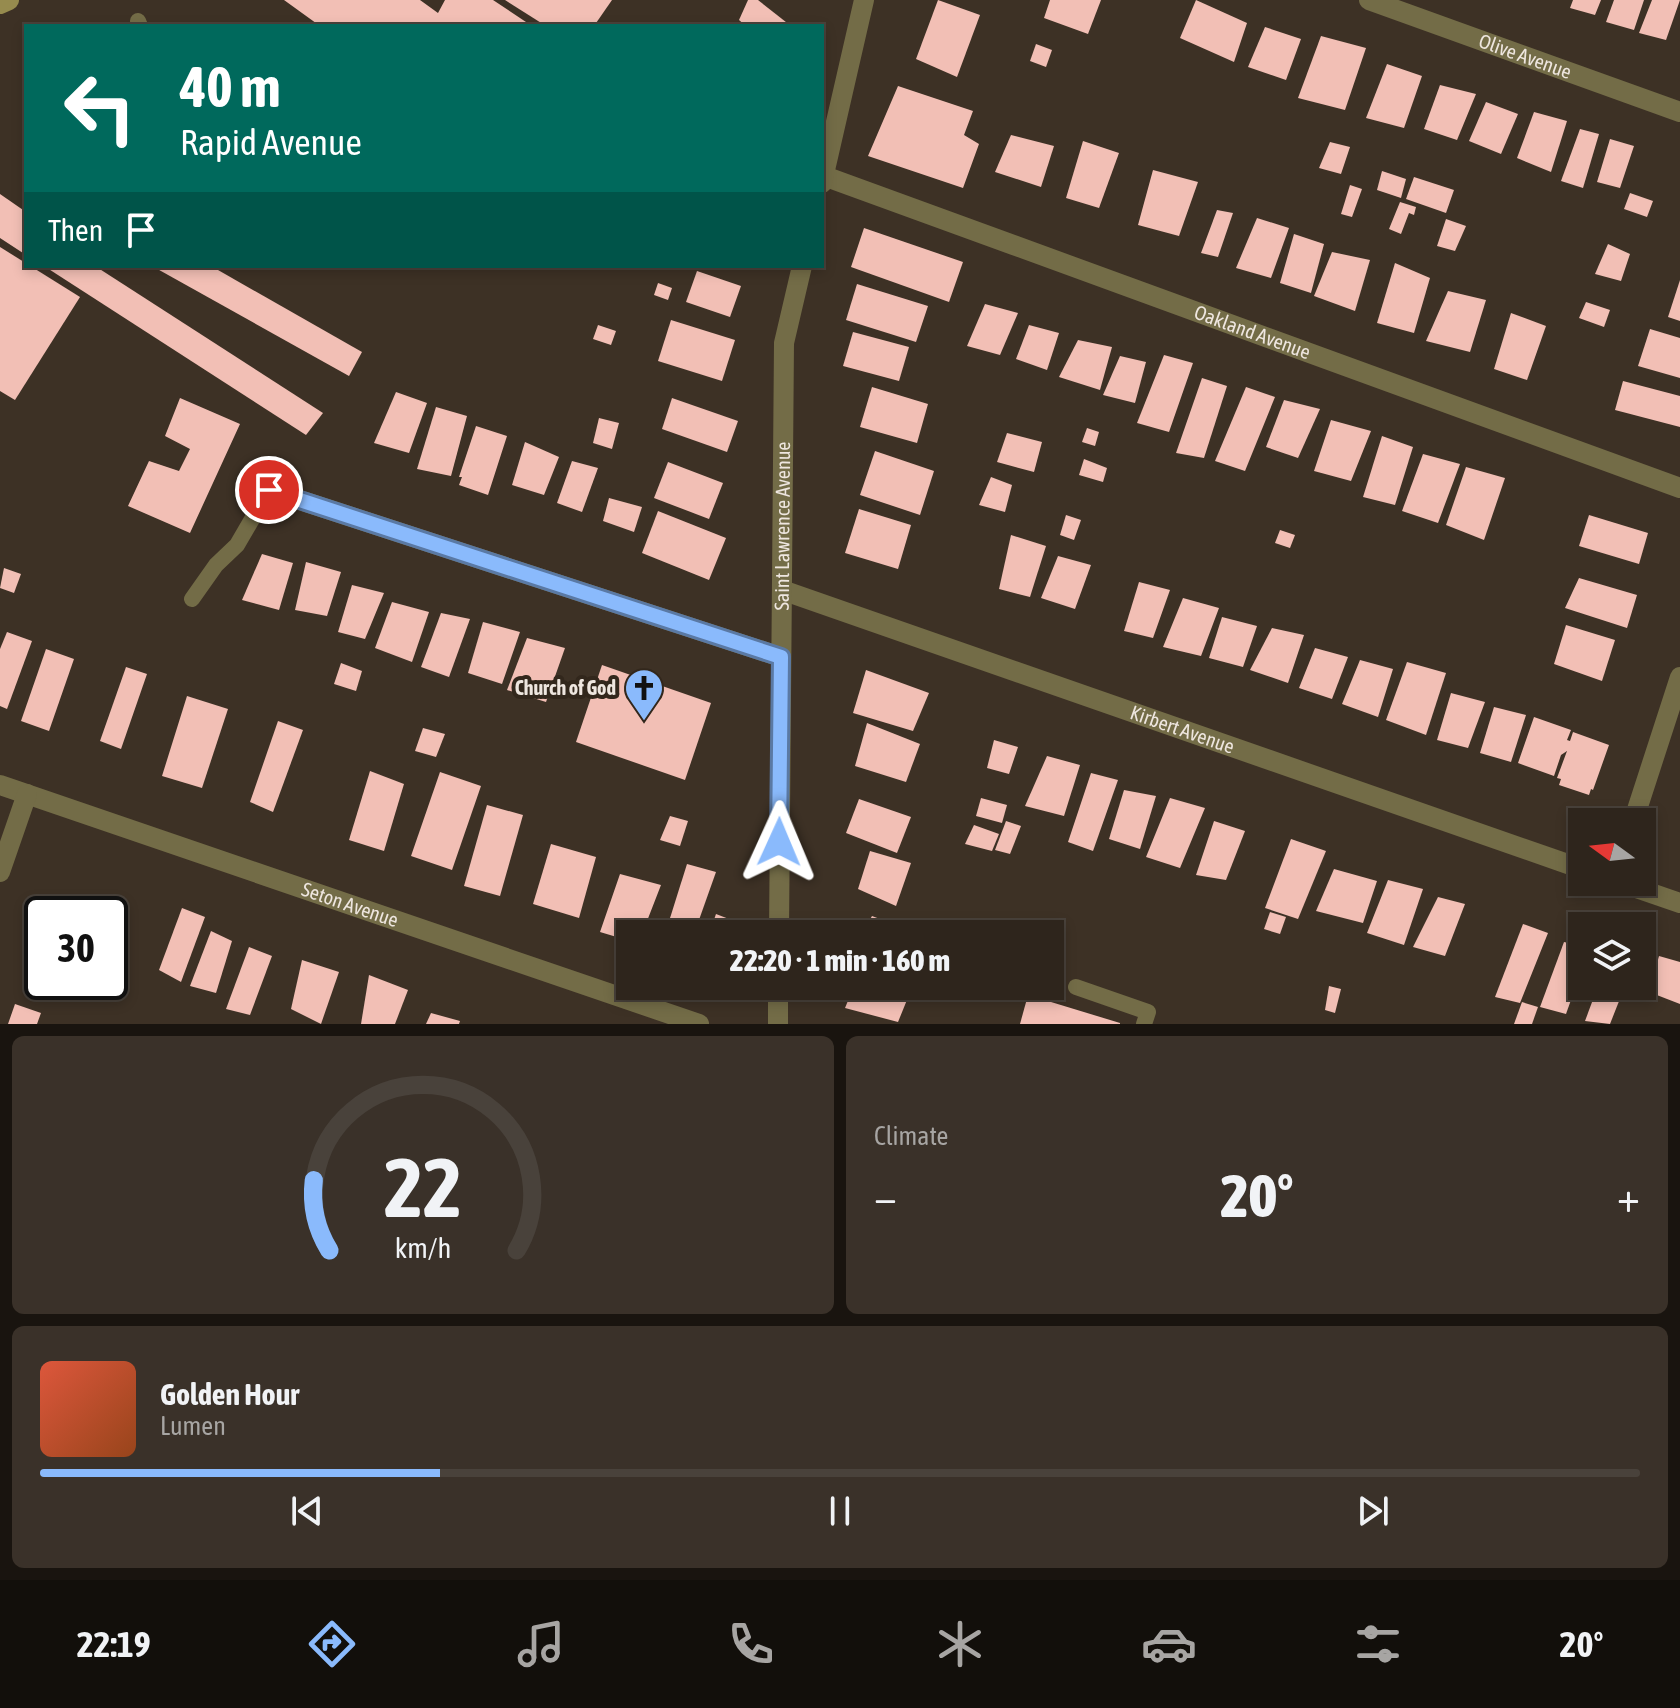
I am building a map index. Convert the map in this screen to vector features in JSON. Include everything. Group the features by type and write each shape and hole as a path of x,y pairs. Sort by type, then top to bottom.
{"main road":[{"path":"0,4 9,0"}],"street":[{"path":"824,176 864,0"},
{"name":"Olive Avenue","path":"1369,0 1680,112"},
{"name":"Oakland Avenue","path":"824,180 1680,488"},
{"name":"Saint Lawrence Avenue","path":"779,920 784,343 802,268"},
{"path":"269,490 781,657"},
{"name":"Kirbert Avenue","path":"782,590 1568,864"},
{"path":"1638,808 1680,677"},
{"name":"Seton Avenue","path":"0,785 699,1024"},
{"path":"0,872 27,794"},
{"path":"1656,895 1680,903"},
{"path":"778,1000 778,1024"}],"lane":[{"path":"192,599 216,565 237,545 269,490"},
{"path":"1076,987 1148,1012 1144,1024"}],"building":[{"path":"284,0 420,0 438,13 445,0 493,0 529,24 317,24"},
{"path":"505,0 612,0 595,24 543,24"},
{"path":"748,0 758,0 788,24 744,24 739,20"},
{"path":"938,0 980,15 957,77 916,59"},
{"path":"1050,0 1101,0 1088,34 1044,18"},
{"path":"1196,0 1247,23 1234,62 1180,38"},
{"path":"1573,0 1601,0 1595,15 1570,8"},
{"path":"1614,0 1644,0 1634,30 1606,22"},
{"path":"1652,0 1680,0 1666,40 1639,33"},
{"path":"1265,27 1301,39 1286,80 1248,67"},
{"path":"1321,36 1366,48 1345,110 1298,98"},
{"path":"1036,44 1052,50 1046,67 1030,61"},
{"path":"1387,64 1422,76 1404,128 1366,118"},
{"path":"1440,85 1476,94 1457,140 1424,129"},
{"path":"898,86 973,111 964,135 979,144 963,188 868,156"},
{"path":"1486,102 1518,114 1501,154 1469,141"},
{"path":"1534,112 1567,121 1551,172 1517,158"},
{"path":"1580,129 1599,134 1583,188 1561,181"},
{"path":"1011,135 1054,146 1041,187 995,172"},
{"path":"1610,139 1634,146 1620,188 1597,182"},
{"path":"1083,141 1119,153 1099,208 1066,198"},
{"path":"1330,142 1350,147 1341,174 1319,168"},
{"path":"1153,170 1198,182 1179,236 1138,225"},
{"path":"1382,171 1406,179 1401,198 1377,190"},
{"path":"1414,177 1454,190 1446,213 1406,199"},
{"path":"1350,185 1362,189 1352,217 1341,214"},
{"path":"1630,193 1653,201 1647,217 1624,209"},
{"path":"0,194 24,211 24,254 0,238"},
{"path":"1400,202 1416,207 1414,215 1409,213 1401,234 1389,229"},
{"path":"1217,210 1233,213 1218,257 1201,253"},
{"path":"1257,218 1289,228 1271,278 1236,268"},
{"path":"1446,219 1466,226 1455,251 1437,246"},
{"path":"864,228 963,262 949,302 851,267"},
{"path":"1294,234 1324,244 1311,293 1280,283"},
{"path":"1608,244 1630,254 1621,281 1595,274"},
{"path":"0,247 24,262 24,268 34,268 80,297 15,400 0,391"},
{"path":"1332,252 1370,260 1355,311 1314,296"},
{"path":"1395,263 1430,278 1414,333 1377,323"},
{"path":"47,268 98,268 323,413 306,435"},
{"path":"156,268 215,268 362,352 349,376"},
{"path":"697,271 741,286 730,317 686,302"},
{"path":"1680,280 1680,321 1668,317"},
{"path":"658,283 672,288 668,300 654,295"},
{"path":"857,284 928,306 916,342 846,320"},
{"path":"1448,291 1486,300 1470,352 1426,341"},
{"path":"1586,302 1610,310 1604,327 1579,318"},
{"path":"985,304 1018,313 1000,355 967,346"},
{"path":"1511,313 1546,326 1527,380 1494,369"},
{"path":"671,320 735,340 722,381 658,361"},
{"path":"598,325 616,331 611,345 593,339"},
{"path":"1029,325 1059,333 1047,370 1016,359"},
{"path":"1650,329 1680,338 1680,378 1638,366"},
{"path":"853,332 909,347 899,381 843,366"},
{"path":"1078,340 1112,347 1100,390 1059,377"},
{"path":"1164,355 1193,363 1169,432 1137,423"},
{"path":"1120,356 1146,362 1135,403 1103,395"},
{"path":"1202,378 1227,386 1204,458 1176,453"},
{"path":"1623,381 1680,396 1680,427 1615,410"},
{"path":"872,387 928,404 917,443 860,427"},
{"path":"1246,387 1275,397 1245,471 1215,461"},
{"path":"396,392 427,403 409,453 374,443"},
{"path":"180,398 240,424 190,533 128,506 149,461 179,471 190,449 165,436"},
{"path":"672,398 738,421 727,452 662,429"},
{"path":"1284,400 1320,409 1298,458 1266,447"},
{"path":"436,407 467,416 451,476 417,469"},
{"path":"599,418 619,423 612,449 593,443"},
{"path":"1331,420 1371,431 1351,481 1314,471"},
{"path":"476,426 507,436 488,495 459,485"},
{"path":"1087,428 1099,432 1095,446 1082,442"},
{"path":"1007,433 1042,442 1034,472 997,462"},
{"path":"1382,436 1413,447 1395,505 1363,497"},
{"path":"525,442 559,457 544,495 512,485"},
{"path":"875,451 934,471 920,515 860,495"},
{"path":"1423,454 1460,464 1438,523 1402,511"},
{"path":"1084,459 1107,468 1103,482 1079,475"},
{"path":"572,461 598,468 582,512 557,503"},
{"path":"668,462 723,483 709,519 654,498"},
{"path":"1466,467 1505,478 1484,540 1446,525"},
{"path":"991,477 1012,485 1005,512 979,505"},
{"path":"609,498 642,507 634,532 603,521"},
{"path":"859,509 911,525 898,569 845,553"},
{"path":"658,511 726,538 709,580 642,553"},
{"path":"1066,515 1081,520 1074,540 1060,535"},
{"path":"1589,515 1648,533 1639,564 1579,546"},
{"path":"1280,530 1295,535 1290,548 1275,543"},
{"path":"1011,535 1046,546 1030,597 999,589"},
{"path":"262,554 293,563 279,610 242,600"},
{"path":"1058,556 1091,565 1075,609 1041,598"},
{"path":"306,562 341,572 327,616 295,610"},
{"path":"4,568 21,574 14,593 0,588"},
{"path":"1579,578 1637,595 1627,628 1565,608"},
{"path":"1139,582 1170,590 1153,638 1124,631"},
{"path":"352,585 384,593 365,639 338,632"},
{"path":"1183,598 1219,608 1201,656 1163,647"},
{"path":"392,602 429,612 412,662 375,648"},
{"path":"441,613 470,619 449,677 421,667"},
{"path":"1222,617 1257,626 1243,667 1209,658"},
{"path":"483,622 520,632 502,684 468,673"},
{"path":"1566,625 1615,640 1602,681 1554,664"},
{"path":"1272,628 1304,635 1288,683 1250,670"},
{"path":"7,632 32,641 7,709 0,706 0,649"},
{"path":"527,638 565,648 546,702 507,690"},
{"path":"1315,648 1348,657 1332,699 1299,688"},
{"path":"46,649 74,659 49,731 21,721"},
{"path":"1360,660 1393,669 1378,717 1342,704"},
{"path":"1407,662 1446,673 1426,735 1386,720"},
{"path":"341,663 362,671 356,691 334,684"},
{"name":"Church of God","path":"602,665 711,703 685,780 576,742"},
{"path":"126,667 147,674 121,749 100,741"},
{"path":"866,670 929,693 913,731 853,713"},
{"path":"1451,693 1485,702 1468,748 1437,740"},
{"path":"187,696 228,709 202,788 162,776"},
{"path":"1494,707 1526,715 1511,762 1480,753"},
{"path":"1534,717 1571,730 1567,740 1570,741 1573,732 1609,745 1589,795 1559,785 1561,779 1557,778 1567,751 1561,755 1554,776 1518,763"},
{"path":"278,721 303,730 273,812 250,802"},
{"path":"867,723 920,744 906,782 855,766"},
{"path":"423,728 445,734 436,757 415,751"},
{"path":"994,740 1018,747 1009,774 987,768"},
{"path":"1047,756 1080,765 1064,816 1025,806"},
{"path":"370,771 404,784 384,851 349,840"},
{"path":"440,772 481,786 452,870 411,856"},
{"path":"1091,773 1118,780 1093,851 1068,842"},
{"path":"1124,790 1156,796 1140,849 1109,839"},
{"path":"981,798 1007,805 1002,823 976,816"},
{"path":"1170,798 1205,808 1180,868 1146,857"},
{"path":"859,799 911,817 897,853 846,833"},
{"path":"487,805 523,815 500,896 464,886"},
{"path":"670,816 688,821 680,846 660,840"},
{"path":"1006,821 1021,826 1010,854 995,850"},
{"path":"1214,821 1245,831 1226,880 1196,875"},
{"path":"974,825 999,834 992,851 965,844"},
{"path":"1291,839 1326,851 1298,919 1265,908"},
{"path":"551,844 596,857 579,918 533,904"},
{"path":"870,851 911,863 896,906 858,889"},
{"path":"687,864 716,872 699,920 669,920"},
{"path":"1334,869 1377,881 1363,923 1316,911"},
{"path":"620,874 661,885 647,920 616,920 616,937 600,932"},
{"path":"1388,880 1423,889 1404,945 1367,933"},
{"path":"1438,897 1465,904 1445,956 1413,947"},
{"path":"182,908 205,917 181,982 159,970"},
{"path":"1270,912 1286,917 1280,934 1264,929"},
{"path":"716,914 732,920 714,920"},
{"path":"1523,924 1548,933 1520,1003 1495,997"},
{"path":"211,931 232,941 216,993 190,986"},
{"path":"1564,942 1568,943 1568,1000 1571,1000 1566,1014 1540,1007"},
{"path":"249,947 272,956 250,1015 226,1009"},
{"path":"1659,956 1680,962 1680,1004 1656,995"},
{"path":"302,960 339,972 321,1024 291,1009"},
{"path":"369,975 408,990 395,1024 361,1024"},
{"path":"1329,986 1341,989 1335,1013 1325,1010"},
{"path":"848,1000 907,1000 898,1022 845,1008"},
{"path":"1027,1000 1044,1000 1120,1023 1120,1024 1020,1024"},
{"path":"1593,1000 1619,1000 1610,1024 1585,1021"},
{"path":"1522,1002 1538,1007 1532,1024 1514,1024"},
{"path":"15,1004 41,1013 37,1024 8,1024"},
{"path":"431,1013 460,1021 459,1024 426,1024"}],"place":[{"name":"Church of God","path":"644,722"}],"route":[{"path":"269,490 781,657 779,842"}]}
